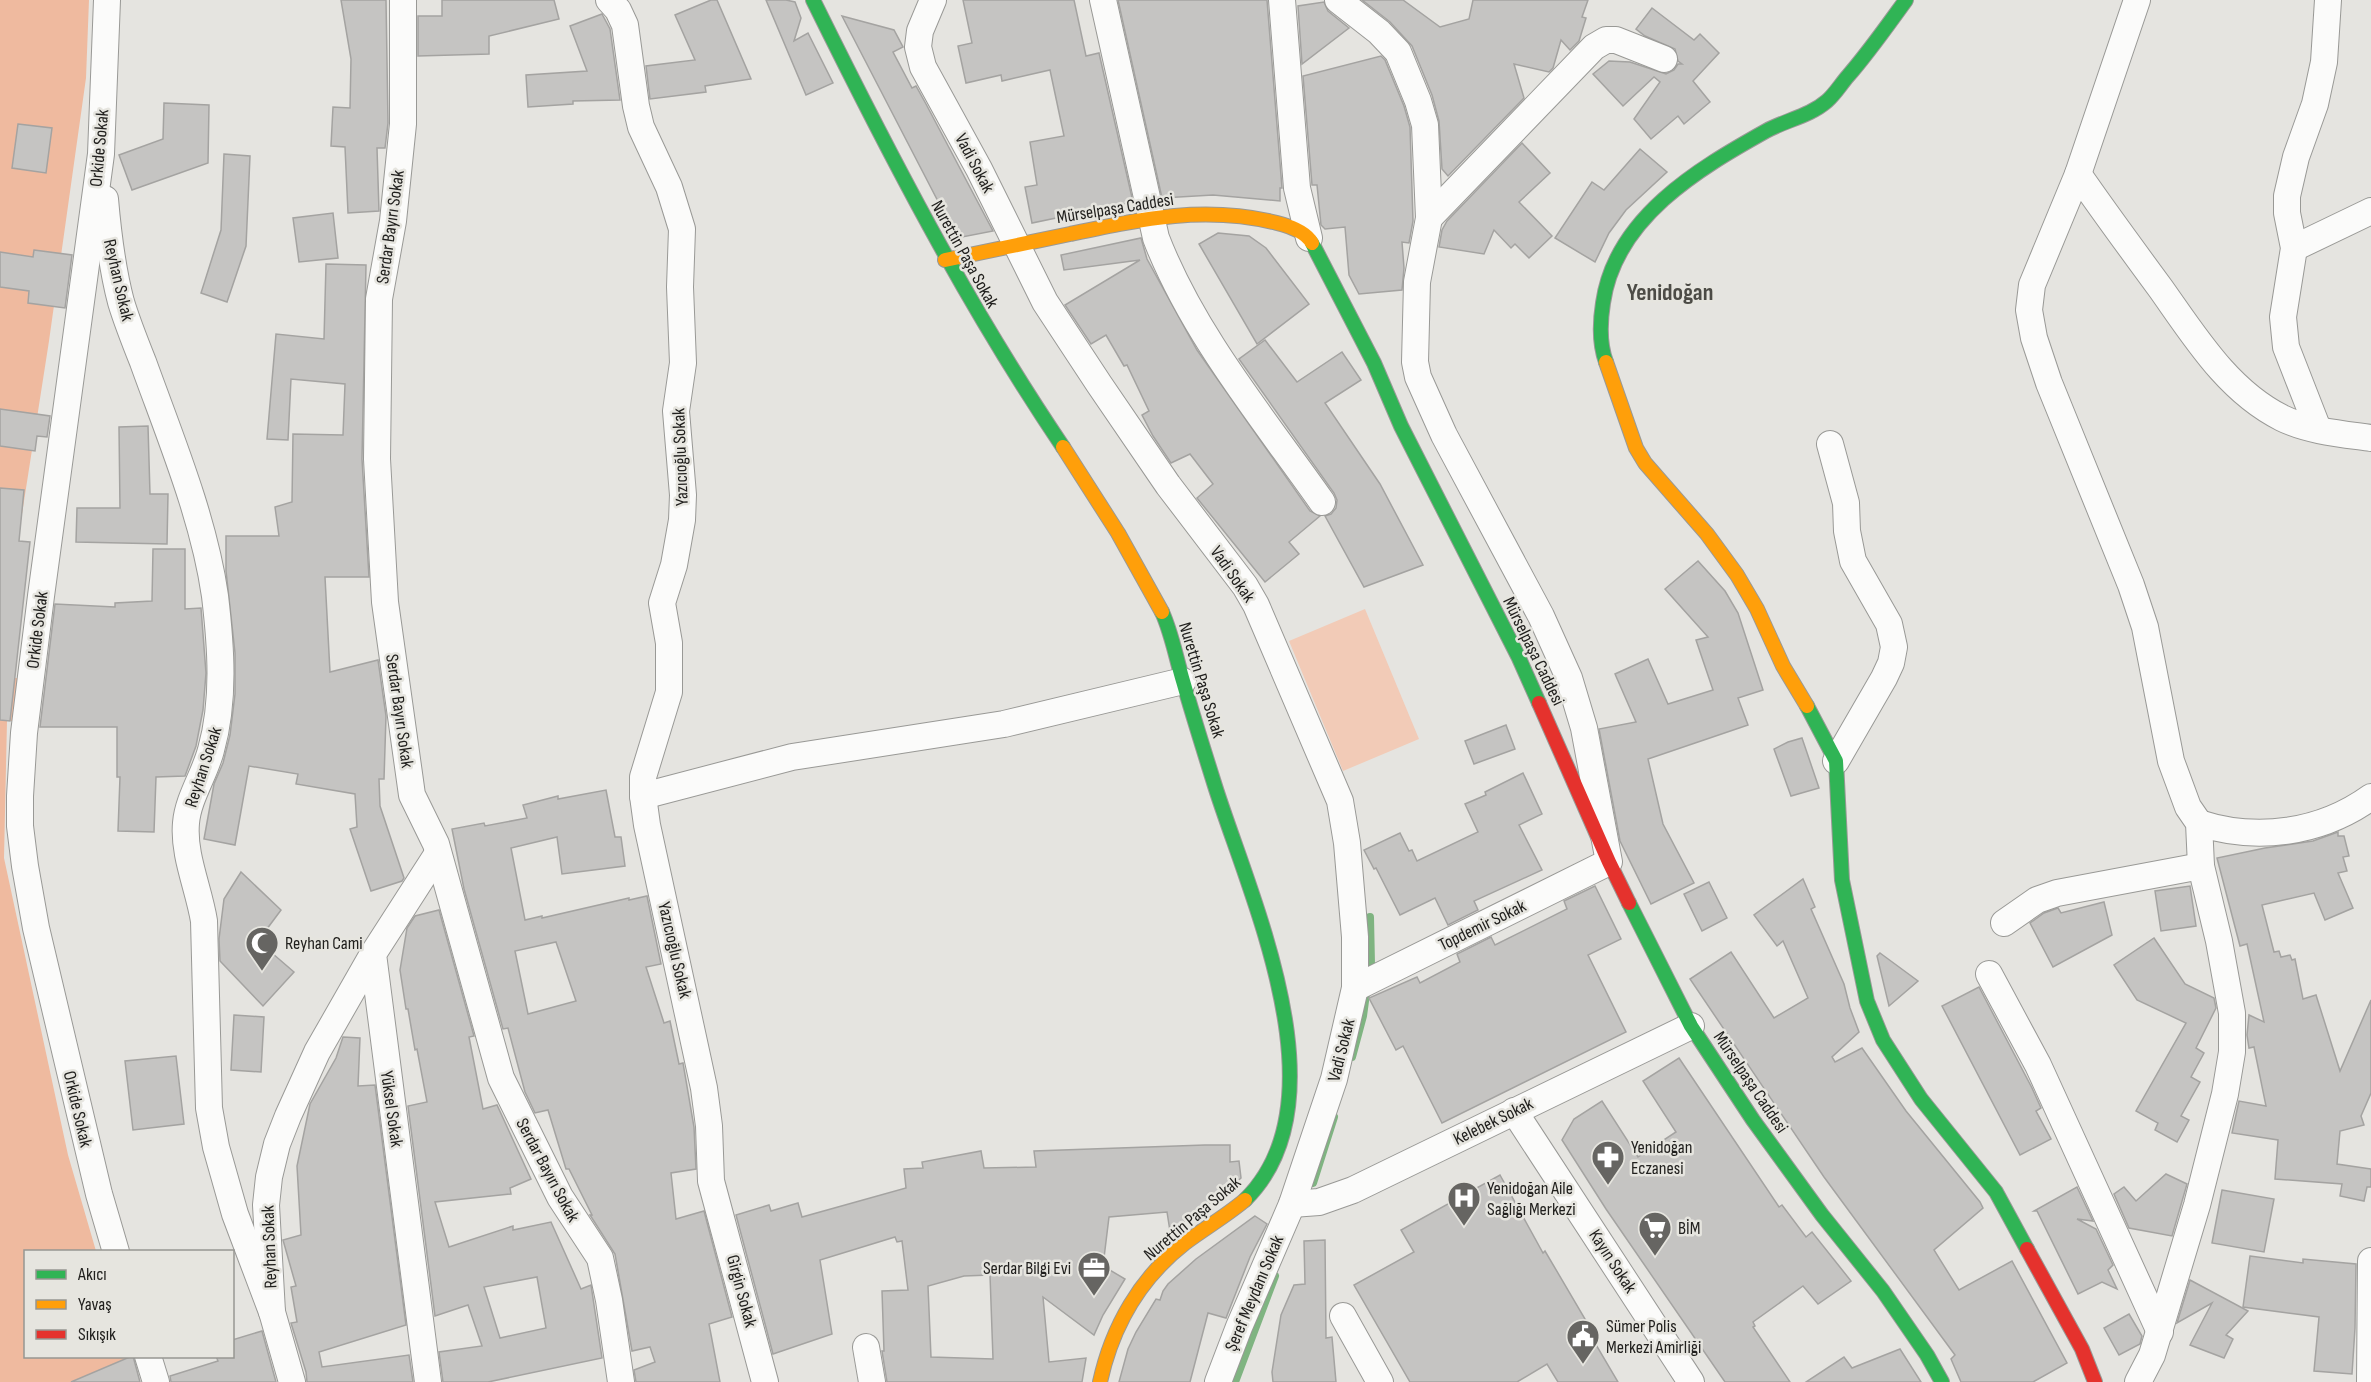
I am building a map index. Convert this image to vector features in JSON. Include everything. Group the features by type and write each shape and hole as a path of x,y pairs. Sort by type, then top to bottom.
{"street":[{"name":"Orkide Sokak","path":"107,0 100,154 24,733 20,826 36,928 93,1171 117,1250"},
{"name":"Serdar Bayırı Sokak","path":"403,0 403,124 393,221 379,299 378,482 385,602 412,795 438,853 501,1078 560,1197 600,1258 621,1382"},
{"name":"Yazıcıoğlu Sokak","path":"609,0 618,10 625,25 641,127 669,187 682,229 680,287 682,363 676,411 683,495 682,520 674,565 662,603 669,644 669,692 643,777 643,796 647,825 704,1088 710,1126 711,1181 716,1202"},
{"name":"Nurettin Paşa Sokak","path":"813,0 945,260 1017,379 1122,539 1163,612 1232,840 1268,949 1283,1010 1287,1038 1289,1096 1284,1123 1264,1179 1224,1218 1185,1243 1147,1279 1117,1328 1107,1351 1100,1382"},
{"name":"Vadi Sokak","path":"933,0 920,31 918,47 923,66 1045,302 1168,485 1256,605 1340,801 1347,843 1355,937 1355,988 1334,1078 1296,1193"},
{"path":"1103,0 1156,238 1166,262 1206,334 1322,502"},
{"path":"1282,0 1297,188 1309,238"},
{"path":"1338,0 1387,40 1398,52 1419,101 1425,125 1430,218 1417,282 1415,362 1418,377 1444,435 1541,616 1569,678 1584,728 1609,862"},
{"path":"1906,0 1875,44 1828,100 1816,109 1770,129 1727,153 1685,181 1641,220 1626,241 1610,274 1602,299 1600,320 1604,356 1636,448 1645,463 1707,534 1737,575 1757,609 1783,666 1824,735 1836,760 1842,880 1855,951 1874,1020 1892,1056 1921,1099 1996,1192 2082,1349 2095,1382"},
{"path":"2137,0 2078,174 2035,279 2029,310 2034,338 2049,383 2136,600 2150,648 2171,761 2188,807 2199,823 2201,866 2232,1013 2232,1052 2225,1094 2197,1204 2160,1332 2152,1355 2138,1382"},
{"path":"2318,429 2292,369 2283,332 2283,318 2294,248 2287,213 2288,188 2296,157 2315,104 2322,74 2328,0"},
{"path":"1430,218 1594,47 1606,40 1616,39 1664,59"},
{"name":"Reyhan Sokak","path":"100,154 108,236 121,303 192,502 214,595 220,656 220,708 206,768 190,805 186,822 187,841 201,896 204,921 209,1108 216,1147 235,1214 272,1312 292,1382"},
{"path":"2078,174 2226,375 2265,409 2285,420 2318,429 2371,438"},
{"path":"2294,248 2371,211"},
{"name":"Mürselpaşa Caddesi","path":"945,260 1016,243 1151,217 1212,214 1252,217 1287,226 1309,238 1374,363 1401,426 1518,656 1609,862 1691,1026 1753,1120 1822,1215 1883,1291 1927,1355 1942,1382"},
{"path":"1830,444 1846,502 1853,561 1889,624 1894,647 1891,663 1884,678 1836,760"},
{"path":"643,796 792,758 1004,724 1183,681"},
{"path":"2199,823 2244,833 2297,830 2319,825 2341,816 2371,798"},
{"path":"373,954 438,853"},
{"name":"Topdemir Sokak","path":"1355,988 1609,862"},
{"path":"2004,923 2037,900 2058,893 2201,866"},
{"name":"Reyhan Sokak","path":"272,1312 266,1205 269,1177 277,1144 317,1052 373,954"},
{"name":"Yüksel Sokak","path":"373,954 428,1382"},
{"path":"1989,974 2038,1065 2160,1332"},
{"name":"Kelebek Sokak","path":"1296,1193 1319,1202 1340,1195 1691,1026"},
{"name":"Kayın Sokak","path":"1514,1111 1690,1382"},
{"path":"1268,1169 1296,1193"},
{"name":"Şeref Meydanı Sokak","path":"1218,1382 1296,1193"},
{"name":"Girgin Sokak","path":"716,1202 765,1382"},
{"path":"2370,1382 2371,1261"},
{"path":"1343,1316 1380,1382"},
{"path":"866,1347 872,1382"},
{"path":"149,1358 156,1382"}],"shaded area":[{"path":"0,0 89,0 86,78 49,341 14,565 11,678 18,678 15,721 7,721 4,858 68,1155 96,1250 24,1250 24,1358 130,1358 138,1382 0,1382"},
{"path":"1365,609 1419,739 1343,771 1289,641"}],"building":[{"path":"341,0 386,0 388,123 385,148 377,148 379,211 348,213 345,147 331,146 333,107 350,108 351,59"},
{"path":"442,0 554,0 559,19 489,36 489,54 418,56 418,16 442,16"},
{"path":"711,0 717,0 751,79 705,86 706,92 650,99 646,66 695,60 675,15"},
{"path":"766,0 795,2 801,18 794,41 808,33 833,83 806,95"},
{"path":"963,0 1074,0 1086,56 1099,53 1133,202 1032,223 1025,187 1037,185 1030,142 1064,136 1050,70 1002,81 1001,75 966,83 958,46 972,43"},
{"path":"1118,0 1267,0 1282,188 1280,188 1280,201 1213,195 1162,198"},
{"path":"1362,0 1403,0 1440,27 1469,19 1473,0 1588,0 1582,17 1586,18 1579,41 1570,50 1561,40 1553,68 1549,72 1514,64 1524,98 1448,176 1442,169 1439,121 1432,95 1412,46 1390,22"},
{"path":"1324,2 1328,11 1349,28 1302,64 1298,6"},
{"path":"1652,8 1694,40 1700,34 1719,53 1693,81 1710,102 1684,124 1678,116 1651,139 1634,119 1660,82 1654,77 1623,106 1593,74 1609,61 1630,62 1666,74 1674,70 1678,64 1682,64 1678,61 1675,49 1645,36 1636,29"},
{"path":"602,14 610,29 620,100 573,101 573,104 528,107 526,75 587,71 570,26"},
{"path":"842,16 894,30 903,47 893,52 912,88 916,86 993,231 957,238"},
{"path":"1381,56 1385,60 1404,106 1410,127 1413,221 1409,243 1402,242 1404,268 1402,290 1359,294 1349,275 1345,227 1325,229 1321,225 1317,185 1312,185 1303,76"},
{"path":"164,103 209,105 208,163 132,190 119,155 163,139"},
{"path":"18,124 52,128 46,173 12,168"},
{"path":"1522,143 1550,173 1519,202 1552,236 1529,258 1515,244 1511,248 1494,230 1484,254 1439,247 1442,230 1447,221"},
{"path":"1640,149 1667,172 1626,210 1609,233 1595,262 1555,238 1592,182 1604,190"},
{"path":"224,154 250,156 246,246 227,302 201,293 221,230"},
{"path":"333,213 338,258 299,262 293,218"},
{"path":"1218,233 1249,236 1266,248 1309,304 1257,344 1199,244"},
{"path":"1141,238 1147,259 1197,350 1310,511 1320,516 1289,542 1299,554 1265,582 1197,498 1213,484 1190,454 1171,463 1153,436 1142,415 1149,411 1127,365 1124,366 1106,335 1091,344 1065,305 1140,260 1064,270 1061,255"},
{"path":"34,250 72,255 65,308 28,303 29,291 0,287 0,252 33,257"},
{"path":"326,264 366,265 362,459 369,577 325,577 330,672 378,660 386,716 384,779 379,779 380,806 404,878 402,881 371,891 350,829 357,827 355,794 296,784 298,774 249,766 235,845 204,839 214,784 223,763 230,735 235,694 235,653 226,571 226,536 279,536 275,507 292,502 293,434 343,435 345,384 291,379 288,440 267,439 276,334 324,339"},
{"path":"1265,340 1297,382 1342,352 1361,380 1325,403 1380,484 1423,565 1364,587 1325,516 1331,514 1336,508 1337,500 1334,493 1239,359"},
{"path":"0,409 50,416 47,437 37,436 35,451 0,446"},
{"path":"148,426 150,494 168,494 167,544 76,542 77,508 120,508 119,427"},
{"path":"0,488 24,490 19,541 30,542 10,721 0,720"},
{"path":"153,549 185,549 185,609 201,608 206,673 203,710 196,746 185,776 156,777 154,832 118,831 120,777 117,777 117,727 40,727 55,604 115,607 115,603 152,601"},
{"path":"1698,561 1725,591 1738,613 1763,690 1738,698 1748,725 1648,759 1663,824 1694,883 1651,904 1620,841 1599,729 1636,722 1615,674 1648,659 1668,704 1713,690 1696,640 1708,637 1665,589"},
{"path":"1506,725 1515,749 1474,764 1465,741"},
{"path":"1802,738 1819,788 1791,796 1774,749"},
{"path":"1523,773 1542,814 1519,825 1542,870 1474,901 1478,910 1448,925 1435,898 1400,915 1364,850 1400,833 1417,861 1478,832 1465,804 1486,795 1485,792"},
{"path":"606,790 615,837 621,837 625,866 562,874 557,837 511,848 525,920 647,896 661,964 646,967 664,1023 670,1021 679,1064 683,1063 694,1127 696,1169 671,1173 676,1219 704,1211 732,1317 709,1324 720,1382 636,1382 634,1370 655,1362 650,1347 632,1351 615,1254 590,1215 592,1215 569,1169 566,1169 548,1110 535,1113 525,1092 508,1028 503,1029 464,889 452,829 484,823 485,826 527,818 523,805 558,796 558,799","holes":["556,942 576,1001 528,1014 515,951"]},
{"path":"2338,832 2338,836 2344,836 2349,856 2343,857 2347,871 2338,873 2353,908 2325,920 2314,893 2262,905 2274,952 2279,951 2281,957 2290,955 2292,960 2295,959 2303,999 2316,995 2340,1071 2371,1000 2371,1093 2361,1116 2364,1125 2340,1131 2337,1164 2371,1169 2371,1187 2367,1187 2364,1201 2340,1196 2342,1184 2275,1179 2278,1140 2232,1133 2239,1101 2266,1106 2254,1047 2249,1048 2247,1035 2249,1015 2264,1022 2247,944 2240,946 2217,858 2313,841"},
{"path":"241,872 281,910 258,941 294,972 263,1006 220,961 219,939 224,899"},
{"path":"1803,879 1815,907 1811,909 1844,984 1859,1032 1832,1057 1835,1062 1862,1048 1906,1111 1980,1202 1983,1208 1934,1250 1959,1290 2012,1261 2067,1363 2033,1382 1961,1382 1951,1359 1955,1355 1824,1177 1690,979 1731,952 1774,1018 1808,998 1783,941 1777,946 1754,915"},
{"path":"1709,882 1727,918 1702,931 1684,894"},
{"path":"1595,886 1621,939 1588,955 1626,1032 1442,1123 1403,1046 1396,1050 1369,998 1417,977 1420,983 1460,962 1457,954 1491,937 1495,945 1567,909 1564,901"},
{"path":"2190,886 2196,926 2161,931 2155,891"},
{"path":"2104,902 2112,935 2053,967 2030,923 2044,913 2058,908 2061,913"},
{"path":"439,910 474,1036 469,1037 483,1109 497,1105 531,1179 510,1188 511,1194 435,1202 449,1247 513,1226 513,1230 551,1222 581,1289 591,1285 602,1358 488,1382 443,1382 439,1352 482,1346 468,1305 435,1316 408,1106 427,1102 408,1009 406,1009 400,970 407,928 415,916","holes":["537,1277 546,1328 500,1338 484,1287"]},
{"path":"2154,938 2185,984 2214,998 2216,1008 2196,1048 2204,1053 2191,1077 2200,1082 2181,1116 2189,1120 2177,1142 2155,1130 2158,1123 2136,1111 2186,1023 2137,1000 2114,965"},
{"path":"1880,953 1918,981 1889,1006 1877,956"},
{"path":"1979,987 2032,1088 2041,1108 2036,1111 2051,1139 2020,1155 1942,1006"},
{"path":"234,1015 264,1017 261,1072 231,1070"},
{"path":"343,1037 360,1038 358,1086 375,1085 406,1325 319,1352 322,1367 409,1355 413,1382 307,1382 291,1323 297,1322 291,1287 296,1286 283,1240 301,1235 297,1166 310,1104 336,1058"},
{"path":"176,1056 184,1124 133,1130 125,1061"},
{"path":"1679,1058 1779,1207 1782,1205 1806,1237 1812,1232 1851,1281 1818,1304 1803,1286 1753,1322 1755,1326 1753,1327 1790,1382 1725,1382 1606,1209 1562,1140 1574,1119 1602,1101 1638,1157 1676,1132 1643,1081"},
{"path":"1230,1145 1230,1162 1239,1161 1241,1178 1225,1193 1170,1231 1167,1212 1109,1217 1103,1266 1125,1279 1103,1315 1094,1335 1043,1297 1049,1362 1086,1358 1082,1382 887,1382 882,1351 884,1351 882,1291 908,1290 902,1241 897,1242 895,1237 820,1260 832,1334 773,1354 736,1215 769,1205 771,1211 798,1203 802,1217 906,1188 904,1169 923,1168 922,1162 981,1151 984,1168 1036,1167 1034,1151","holes":["990,1275 993,1359 931,1357 928,1286 964,1276"]},
{"path":"2166,1174 2187,1184 2172,1236 2129,1228 2114,1194 2124,1187 2136,1201"},
{"path":"1500,1175 1543,1253 1545,1251 1595,1336 1592,1338 1618,1382 1558,1382 1547,1364 1517,1382 1410,1382 1354,1285 1414,1252 1401,1230"},
{"path":"2077,1187 2093,1221 2077,1219 2096,1229 2113,1265 2108,1270 2117,1289 2102,1282 2078,1294 2037,1211 2034,1211"},
{"path":"2222,1190 2274,1199 2264,1252 2212,1243"},
{"path":"1255,1216 1267,1224 1250,1257 1226,1318 1208,1313 1190,1382 1119,1382 1128,1349 1136,1332 1156,1299 1160,1300 1168,1284 1196,1259"},
{"path":"1325,1240 1326,1338 1332,1337 1336,1382 1273,1382 1272,1372 1281,1315 1294,1285 1305,1284 1304,1241"},
{"path":"2250,1256 2303,1263 2303,1259 2356,1264 2352,1374 2314,1371 2319,1317 2243,1307"},
{"path":"2190,1280 2248,1311 2226,1335 2233,1339 2224,1358 2190,1345 2212,1303 2177,1323"},
{"path":"2129,1314 2142,1336 2140,1344 2119,1355 2104,1328"},
{"path":"262,1331 276,1382 171,1382 170,1376 218,1361 217,1358 234,1358 234,1339"},
{"path":"1900,1349 1921,1382 1806,1382 1844,1357 1852,1368"},
{"path":"127,1358 134,1358 140,1382 71,1382"}],"waterway":[{"path":"1370,917 1371,964"},
{"path":"1352,1057 1363,1016 1366,994"},
{"path":"1313,1183 1334,1117"},
{"path":"1235,1382 1275,1276"}],"traffic: fast":[{"path":"813,0 930,228 994,339 1063,447"},
{"path":"1606,362 1601,340 1603,303 1611,273 1624,246 1642,221 1664,199 1714,162 1766,131 1806,114 1827,101 1863,58 1906,0"},
{"path":"1312,243 1374,363 1401,426 1518,656 1539,703"},
{"path":"1162,612 1215,786 1267,940 1281,998 1289,1055 1288,1109 1274,1158 1245,1200"},
{"path":"1807,706 1836,761 1842,880 1867,1001 1883,1040 1921,1099 1996,1192 2027,1249"},
{"path":"1629,903 1691,1026 1753,1120 1822,1215 1883,1291 1927,1355 1942,1382"}],"traffic: slow":[{"path":"945,260 1122,223 1173,216 1224,215 1277,223 1301,233 1312,243"},
{"path":"1606,362 1636,448 1645,463 1707,534 1737,575 1757,609 1783,666 1807,706"},
{"path":"1063,447 1118,533 1162,612"},
{"path":"1100,1382 1120,1323 1141,1288 1154,1272 1185,1243 1245,1200"}],"traffic: jam":[{"path":"1539,703 1629,903"},
{"path":"2027,1249 2082,1349 2095,1382"}],"place":[{"name":"Reyhan Cami","path":"262,972"},
{"name":"Yenidoğan Eczanesi","path":"1608,1186"},
{"name":"Yenidoğan Aile Sağlığı Merkezi","path":"1464,1227"},
{"name":"BİM","path":"1655,1257"},
{"name":"Serdar Bilgi Evi","path":"1094,1297"},
{"name":"Sümer Polis Merkezi Amirliği","path":"1583,1365"}],"district":[{"name":"Yenidoğan","path":"1670,292"}]}
